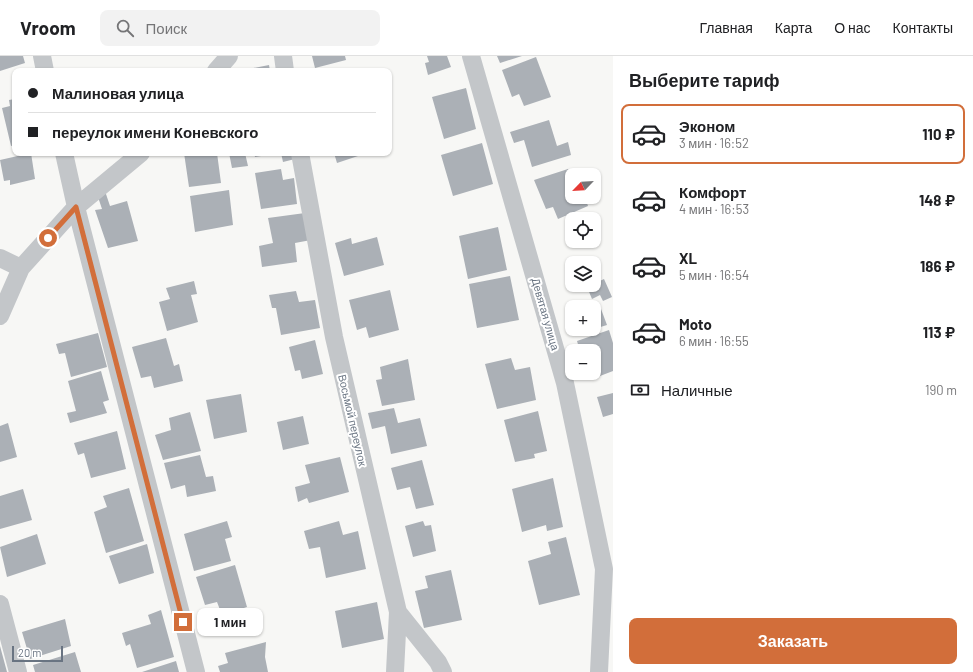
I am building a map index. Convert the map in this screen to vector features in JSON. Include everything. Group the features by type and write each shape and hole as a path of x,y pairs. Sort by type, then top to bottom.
{"street":[{"path":"42,56 44,68"},
{"path":"219,68 229,56"},
{"path":"283,56 285,68"},
{"name":"Девятая улица","path":"471,56 566,383 604,569 599,672"},
{"path":"65,156 76,207 196,672"},
{"path":"0,316 21,268 76,207 137,156"},
{"name":"Восьмой переулок","path":"301,156 334,337 398,612 438,662 443,672"},
{"path":"0,258 21,268"},
{"path":"0,604 18,672"},
{"path":"395,672 398,612"}],"building":[{"path":"0,56 23,56 25,63 0,71"},
{"path":"312,56 345,56 346,60 315,68"},
{"path":"427,56 447,56 451,67 428,75 425,63 429,62"},
{"path":"497,56 522,56 500,63"},
{"path":"536,57 551,97 524,106 519,94 512,97 502,70"},
{"path":"269,65 270,68 253,68"},
{"path":"466,88 476,129 444,139 432,97"},
{"path":"9,100 12,100 11,146 2,108 10,106"},
{"path":"549,120 557,146 568,142 571,155 532,167 524,140 514,143 510,132"},
{"path":"482,143 493,184 453,196 441,155"},
{"path":"18,156 31,156 35,179 10,185 10,180 4,181 0,160"},
{"path":"184,156 217,156 221,183 189,187"},
{"path":"230,156 246,156 248,166 232,168"},
{"path":"282,156 294,156 295,159 283,162"},
{"path":"335,156 358,156 337,163"},
{"path":"281,169 283,180 294,178 297,204 261,209 255,173"},
{"path":"565,170 565,204 587,204 588,206 574,212 565,212 565,216 558,219 553,207 546,209 534,180"},
{"path":"229,190 233,225 195,232 190,196"},
{"path":"105,191 110,206 127,201 138,241 108,248 95,210 102,209 97,194"},
{"path":"305,213 311,240 295,243 297,262 262,267 259,246 273,243 268,218"},
{"path":"498,227 507,270 468,279 459,236"},
{"path":"377,237 384,265 344,276 335,243 351,238 352,244"},
{"path":"510,276 519,320 477,328 469,284"},
{"path":"604,279 612,297 603,301 600,295 592,299 589,292 601,292 601,280"},
{"path":"194,281 197,294 191,295 198,322 167,331 159,302 170,299 166,288"},
{"path":"390,290 399,330 369,338 366,327 357,330 349,300"},
{"path":"296,291 299,302 315,300 320,328 281,335 276,308 272,308 269,295"},
{"path":"601,309 607,325 601,327"},
{"path":"609,330 613,343 613,371 601,376 601,344 578,344 577,341 592,336 601,336 601,333"},
{"path":"98,333 107,367 71,377 65,353 59,354 56,344"},
{"path":"166,338 174,366 179,364 183,381 154,388 151,376 141,378 132,347"},
{"path":"315,340 323,374 302,379 300,370 295,371 289,347"},
{"path":"511,358 515,370 530,367 536,400 497,409 485,364"},
{"path":"408,359 415,400 382,406 376,380 382,379 380,367"},
{"path":"101,371 109,400 103,402 107,413 70,423 67,413 76,411 68,381"},
{"path":"613,393 613,414 603,417 597,397"},
{"path":"241,394 247,432 214,439 206,400"},
{"path":"394,408 398,423 420,418 427,446 391,454 385,426 372,429 368,413"},
{"path":"538,411 547,451 534,454 535,458 515,462 504,420"},
{"path":"190,412 201,451 163,460 155,435 171,430 169,418"},
{"path":"303,416 309,444 283,450 277,422"},
{"path":"8,423 17,457 0,462 0,426"},
{"path":"117,431 126,469 91,478 84,453 78,455 74,443"},
{"path":"200,455 206,477 213,476 216,491 187,497 185,485 171,489 164,463"},
{"path":"340,457 349,492 309,503 307,498 298,502 295,487 310,483 305,465"},
{"path":"422,460 434,505 416,509 410,487 397,490 391,468"},
{"path":"553,478 563,527 547,531 546,525 522,532 512,489"},
{"path":"129,488 144,541 106,553 94,512 107,507 103,496"},
{"path":"23,489 32,520 0,529 0,496"},
{"path":"227,521 232,537 225,539 231,561 194,571 184,534"},
{"path":"339,521 343,535 358,531 366,569 326,578 320,547 309,549 304,531"},
{"path":"423,521 425,526 431,525 436,551 413,557 405,526"},
{"path":"37,534 46,564 7,577 0,547"},
{"path":"566,537 580,595 539,605 528,561 551,554 548,542"},
{"path":"147,544 154,573 119,584 109,556"},
{"path":"235,565 247,607 222,615 217,602 205,605 196,577"},
{"path":"451,570 462,620 424,628 415,591 428,588 425,576"},
{"path":"377,602 384,639 342,648 335,611"},
{"path":"161,610 174,657 137,668 130,644 126,646 122,633 151,624 148,615"},
{"path":"65,619 71,646 30,659 22,632"},
{"path":"266,642 265,657 268,672 220,672 218,666 228,663 225,653"},
{"path":"0,646 7,672 0,672"},
{"path":"75,652 81,672 35,672 33,665"},
{"path":"176,661 179,672 142,672"}],"route":[{"path":"48,238 76,207 183,622"}]}
